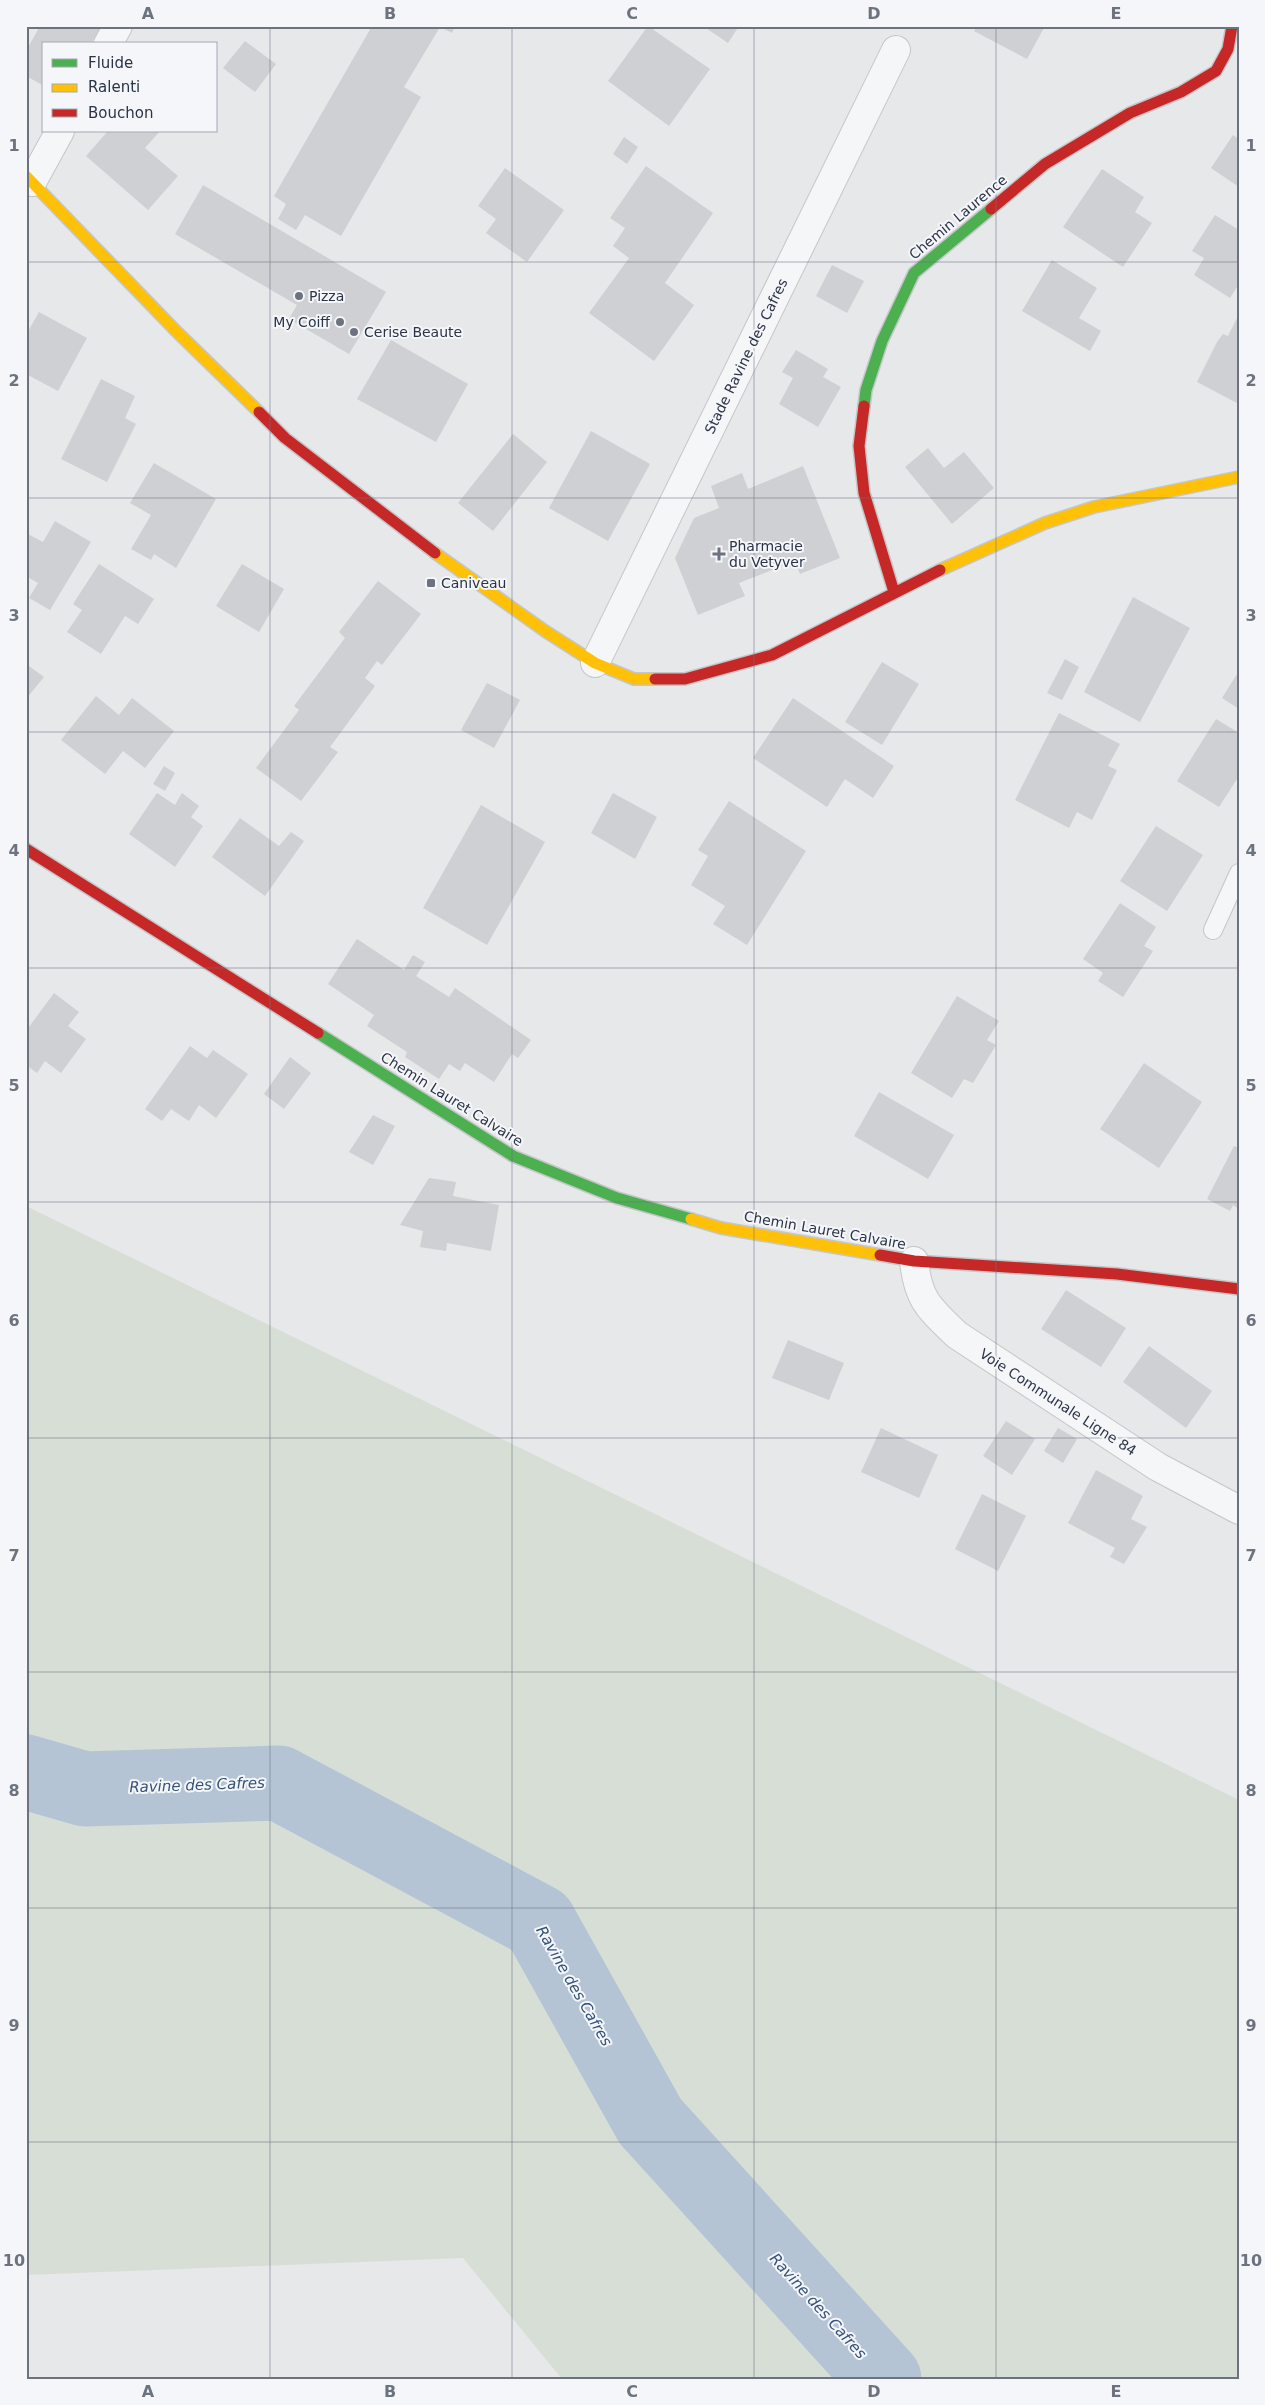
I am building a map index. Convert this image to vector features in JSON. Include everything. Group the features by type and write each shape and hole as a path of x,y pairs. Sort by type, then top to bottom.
{"street":[{"path":"109,42 118,26"},
{"name":"Chemin Laurence","path":"894,592 864,492 859,446 866,390 882,341 914,273 1045,164 1130,113 1181,92 1216,71 1228,49 1232,26"},
{"name":"Stade Ravine des Cafres","path":"595,663 896,50"},
{"path":"59,132 29,179 176,331 285,438 452,566 545,631 595,663 634,679 685,680 772,655 894,592 1002,541 1054,521 1094,507 1239,477"},
{"name":"Chemin Lauret Calvaire","path":"26,849 512,1156 617,1198 721,1228 914,1261 1117,1274 1239,1289"},
{"name":"Voie Communale Ligne 84","path":"914,1261 916,1284 928,1308 957,1335 1158,1467 1239,1510"}],"lane":[{"path":"1214,930 1239,873"}],"shaded area":[{"path":"26,1206 1239,1800 1239,2379 562,2379 463,2258 26,2275"}],"building":[{"path":"40,26 101,26 92,42 42,42 42,85 26,76 26,51"},
{"path":"372,26 455,26 452,33 440,27 404,87 421,97 341,236 305,215 296,230 278,219 286,204 274,196"},
{"path":"648,26 710,69 669,126 608,81"},
{"path":"703,26 739,26 728,43"},
{"path":"977,26 1045,26 1027,59 974,31"},
{"path":"245,41 276,64 255,92 223,68"},
{"path":"107,132 159,132 145,148 178,176 148,210 86,156"},
{"path":"1233,135 1239,139 1239,187 1211,168"},
{"path":"624,137 638,147 627,164 613,154"},
{"path":"646,166 713,213 665,283 694,305 654,361 589,313 629,258 613,246 625,228 610,218"},
{"path":"505,168 564,210 527,262 486,233 496,219 478,206"},
{"path":"1102,169 1144,197 1135,212 1152,223 1123,267 1063,227"},
{"path":"203,185 386,292 349,354 289,319 297,305 175,234"},
{"path":"1215,215 1239,230 1239,284 1230,298 1194,275 1204,258 1192,251"},
{"path":"1052,260 1097,288 1079,318 1101,331 1090,351 1022,311"},
{"path":"832,265 864,281 847,313 816,296"},
{"path":"39,312 87,338 58,391 26,374 26,335"},
{"path":"1239,314 1239,399 1237,403 1197,382 1217,342 1223,334 1228,336"},
{"path":"391,340 468,384 436,442 357,399"},
{"path":"796,350 828,369 823,377 841,387 818,427 779,404 793,378 782,372"},
{"path":"101,379 135,396 125,418 136,424 107,482 61,459"},
{"path":"591,431 650,464 608,541 549,508"},
{"path":"513,434 547,462 493,531 458,503"},
{"path":"928,448 944,468 964,452 994,488 952,524 905,467"},
{"path":"154,463 216,499 176,568 154,554 151,560 131,549 151,515 130,503"},
{"path":"803,466 840,558 800,574 795,561 739,583 745,596 698,615 675,558 694,518 719,508 711,486 742,473 748,489"},
{"path":"55,521 91,542 50,610 29,598 38,583 26,576 26,533 43,542"},
{"path":"99,564 154,599 138,624 125,616 101,654 67,632 82,610 73,604"},
{"path":"242,564 284,589 259,632 216,606"},
{"path":"378,581 421,614 382,665 377,661 365,678 375,686 330,747 338,752 301,801 256,768 299,710 294,706 345,638 339,632"},
{"path":"1133,597 1190,628 1140,722 1084,692"},
{"path":"1065,659 1079,667 1062,700 1047,693"},
{"path":"882,662 919,684 882,745 845,722"},
{"path":"26,664 44,677 26,699"},
{"path":"1239,671 1239,709 1222,698"},
{"path":"487,683 520,700 494,748 461,730"},
{"path":"96,696 119,715 132,698 174,731 145,768 123,751 105,774 61,740"},
{"path":"793,698 894,766 873,798 845,779 827,807 753,758"},
{"path":"1059,713 1120,744 1108,766 1117,770 1092,820 1077,812 1069,828 1015,800"},
{"path":"1216,719 1239,733 1239,776 1219,807 1177,781"},
{"path":"164,766 175,773 165,791 153,784"},
{"path":"157,793 175,805 182,793 199,806 191,817 203,826 175,867 129,834"},
{"path":"613,793 657,817 635,859 591,833"},
{"path":"729,801 806,851 747,945 713,924 725,906 691,885 708,856 698,850"},
{"path":"481,805 545,842 487,945 423,908"},
{"path":"240,818 279,846 291,832 304,841 265,896 212,857"},
{"path":"1156,826 1203,855 1167,911 1120,881"},
{"path":"1120,903 1156,927 1144,946 1153,951 1123,997 1098,981 1103,973 1083,959"},
{"path":"357,939 404,970 413,955 425,962 416,976 449,997 455,988 531,1040 518,1058 512,1054 494,1082 465,1063 460,1071 449,1064 439,1079 405,1057 407,1052 367,1026 374,1015 328,984"},
{"path":"54,993 79,1012 68,1026 86,1039 61,1073 45,1061 37,1073 26,1065 26,1031"},
{"path":"957,996 999,1021 987,1040 996,1045 973,1083 964,1079 952,1098 911,1073"},
{"path":"190,1046 207,1058 213,1050 248,1074 216,1118 199,1105 189,1121 171,1109 162,1121 145,1109"},
{"path":"290,1057 311,1073 284,1109 264,1094"},
{"path":"1144,1063 1202,1102 1159,1168 1100,1129"},
{"path":"879,1092 954,1135 928,1179 854,1136"},
{"path":"373,1115 395,1126 373,1165 349,1152"},
{"path":"1234,1146 1239,1148 1239,1209 1233,1205 1230,1211 1207,1199"},
{"path":"429,1178 456,1182 453,1196 499,1205 491,1251 447,1243 446,1251 420,1247 423,1231 400,1225"},
{"path":"1066,1290 1126,1328 1101,1367 1041,1329"},
{"path":"788,1340 844,1363 829,1400 772,1378"},
{"path":"1149,1346 1212,1391 1186,1428 1123,1382"},
{"path":"1006,1421 1035,1439 1012,1475 983,1456"},
{"path":"881,1428 938,1455 919,1498 861,1472"},
{"path":"1058,1428 1077,1439 1063,1463 1044,1451"},
{"path":"1096,1470 1143,1496 1131,1519 1147,1527 1124,1564 1110,1557 1115,1548 1068,1523"},
{"path":"982,1494 1026,1516 998,1571 955,1549"}],"waterway":[{"name":"Ravine des Cafres","path":"26,1772 85,1789 279,1783 539,1922 650,2121 884,2379"}],"traffic: fast":[{"path":"864,406 866,390 882,341 914,273 991,209"},
{"path":"318,1033 513,1156 617,1198 691,1219"}],"traffic: slow":[{"path":"26,176 176,331 259,412"},
{"path":"940,570 1045,523 1094,507 1239,477"},
{"path":"435,553 545,631 595,663 634,679 655,679"},
{"path":"691,1219 721,1228 880,1255"}],"traffic: jam":[{"path":"991,209 1045,164 1130,113 1181,92 1216,71 1228,49 1232,26"},
{"path":"864,406 859,446 864,493 894,592"},
{"path":"259,412 285,438 435,553"},
{"path":"655,679 685,679 772,655 940,570"},
{"path":"26,849 318,1033"},
{"path":"880,1255 914,1261 1117,1274 1239,1289"}],"place":[{"name":"Pizza","path":"299,296"},
{"name":"My Coiff","path":"340,322"},
{"name":"Cerise Beaute","path":"354,332"},
{"name":"Pharmacie du Vetyver","path":"719,554"},
{"name":"Caniveau","path":"431,583"}]}
